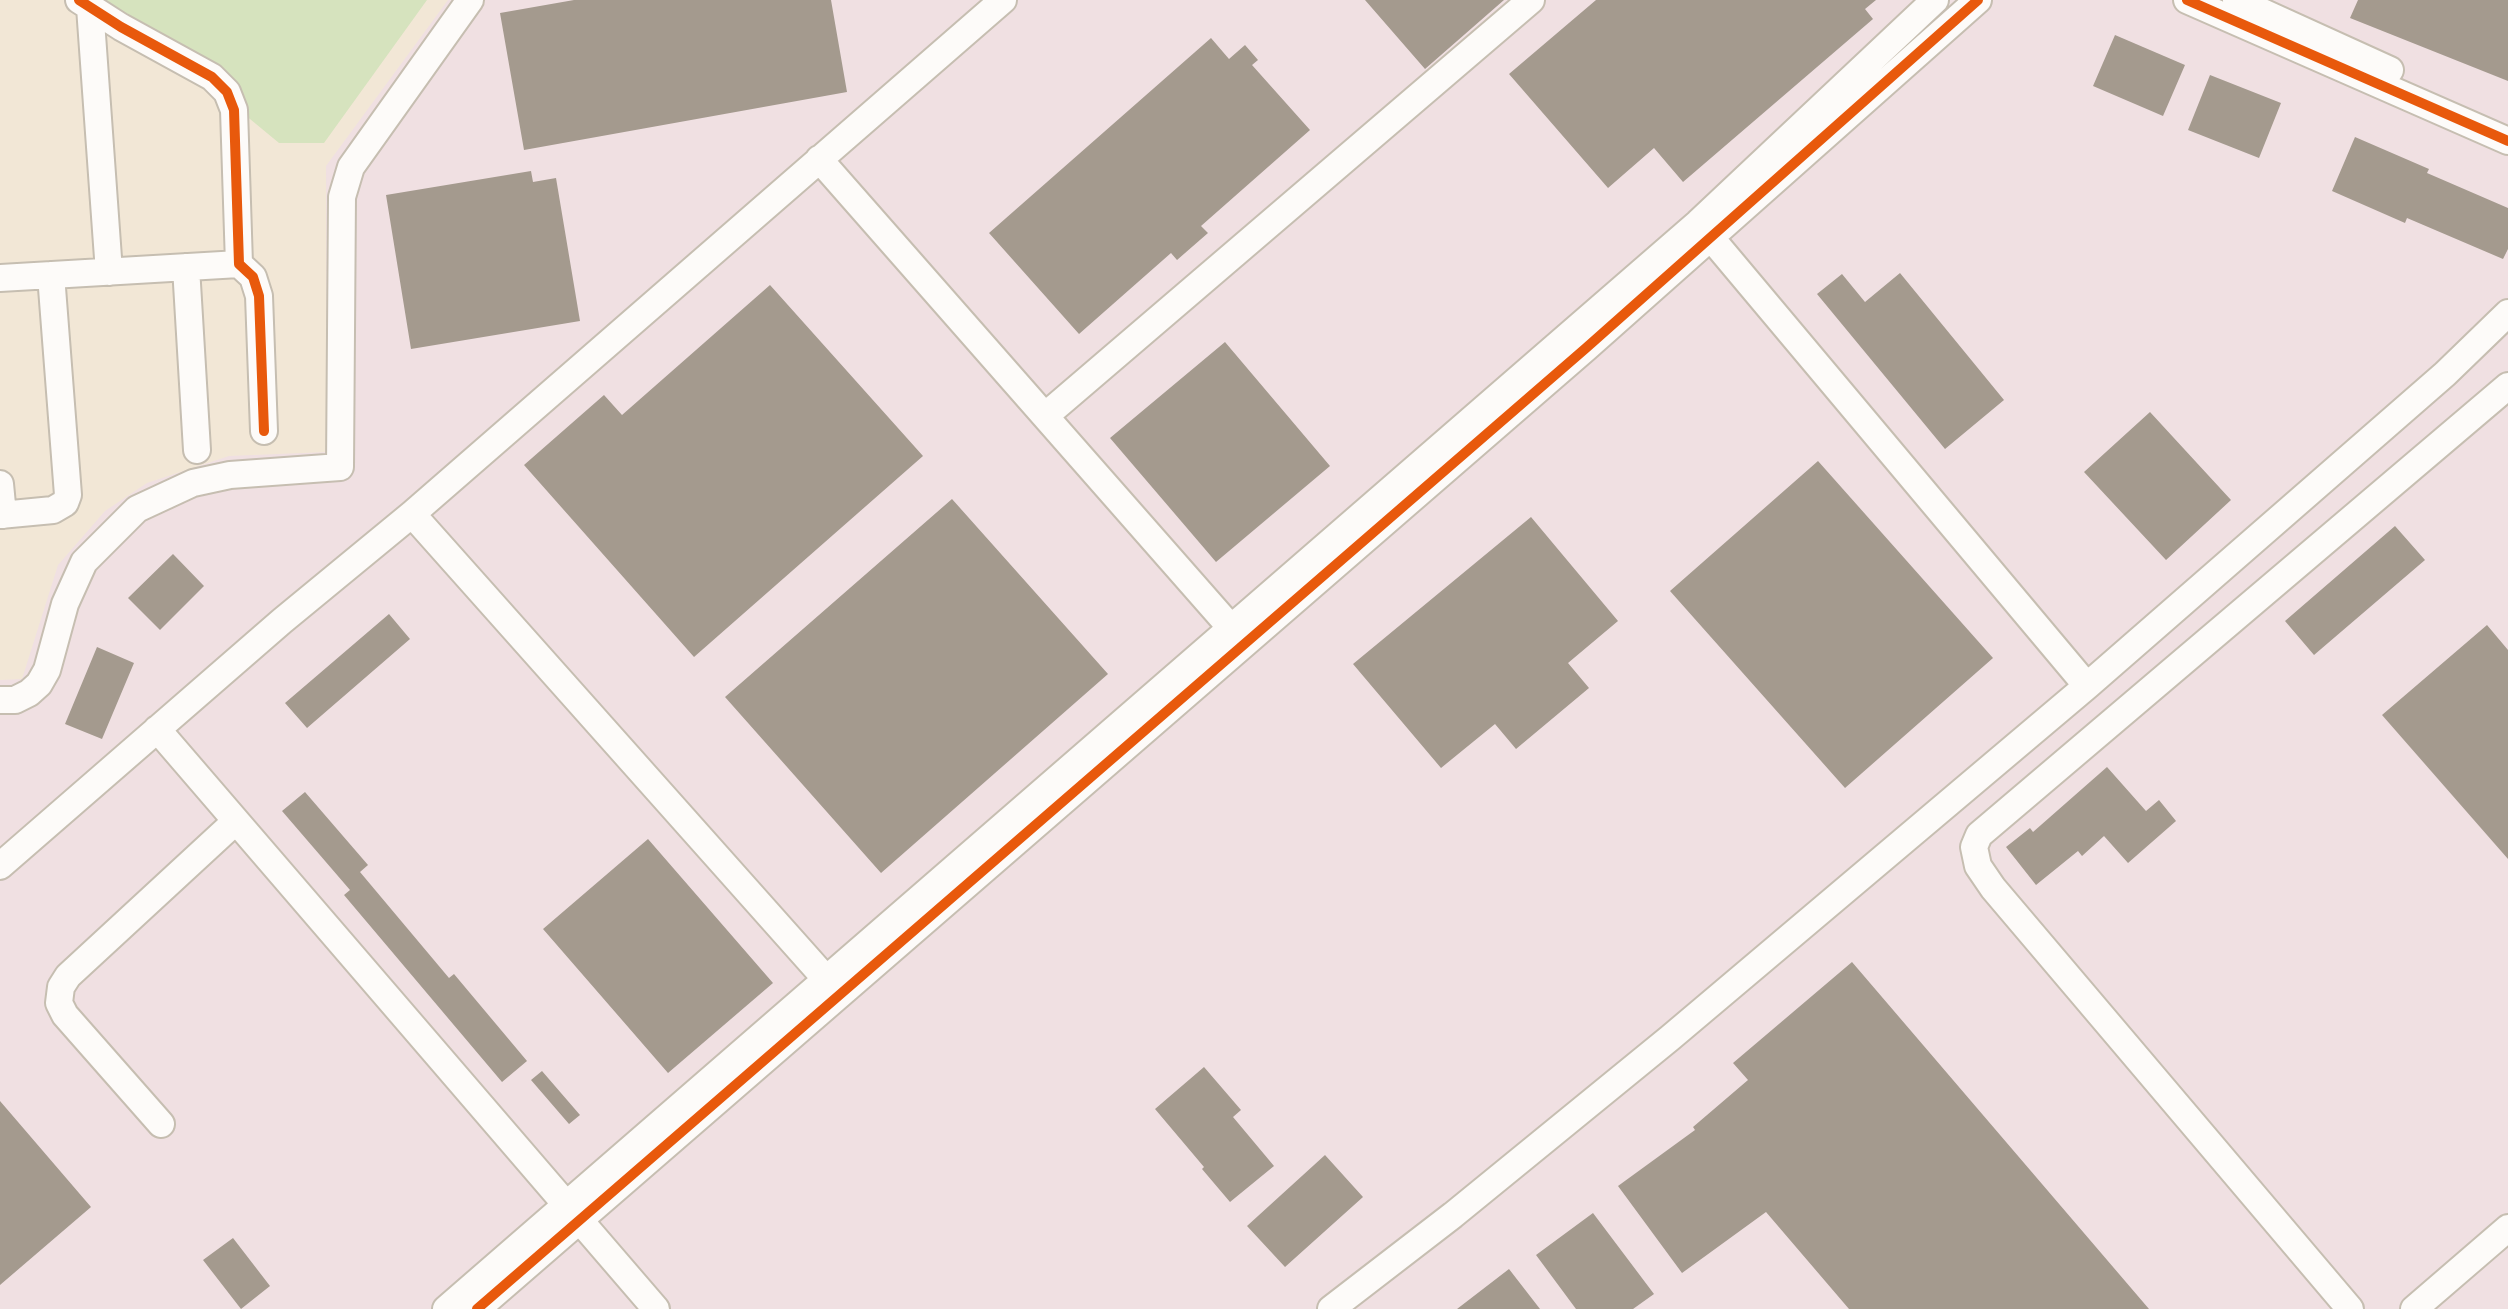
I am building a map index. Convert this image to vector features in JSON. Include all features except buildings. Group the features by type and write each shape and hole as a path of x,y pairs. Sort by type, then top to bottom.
{"street":[{"path":"0,700 15,700 39,684 47,670 65,604 84,562 137,509 193,483 230,475 340,467 342,197 351,167 470,0"},
{"path":"0,866 282,621 412,514 1003,0"},
{"path":"1045,416 1531,0"},
{"path":"446,1309 574,1214 1705,230 1935,0"},
{"path":"477,1309 574,1214 826,979 1232,629 1978,0"},
{"path":"2186,0 2508,141"},
{"path":"2236,0 2508,124"},
{"path":"85,4 212,77 227,92 234,110 239,264 253,277 259,296 264,431"},
{"path":"85,4 109,272"},
{"path":"819,159 1232,629"},
{"path":"1705,230 2087,686"},
{"path":"0,278 239,264"},
{"path":"186,267 197,450"},
{"path":"0,484 1,515 53,510 65,503 68,495 51,275"},
{"path":"1331,1309 1453,1215 1670,1038 2087,686 2445,374 2508,313"},
{"path":"2350,1309 1993,888 1978,866 1974,847 1979,835 2508,386"},
{"path":"412,514 826,979"},
{"path":"158,729 656,1309"},
{"path":"161,1124 65,1015 59,1003 61,987 68,976 236,821"},
{"path":"2414,1309 2508,1228"}],"shaded area":[{"path":"448,0 2508,0 2508,1309 0,1309 0,680 22,679 58,565 105,511 147,483 229,456 327,452 326,166"}],"green space":[{"path":"106,0 427,0 324,143 279,143"}],"cycle path":[{"path":"79,0 121,27 212,77 227,92 234,110 239,264 253,277 259,296 264,431"},
{"path":"477,1309 1586,348 1978,0"},
{"path":"2187,0 2508,141"}]}
